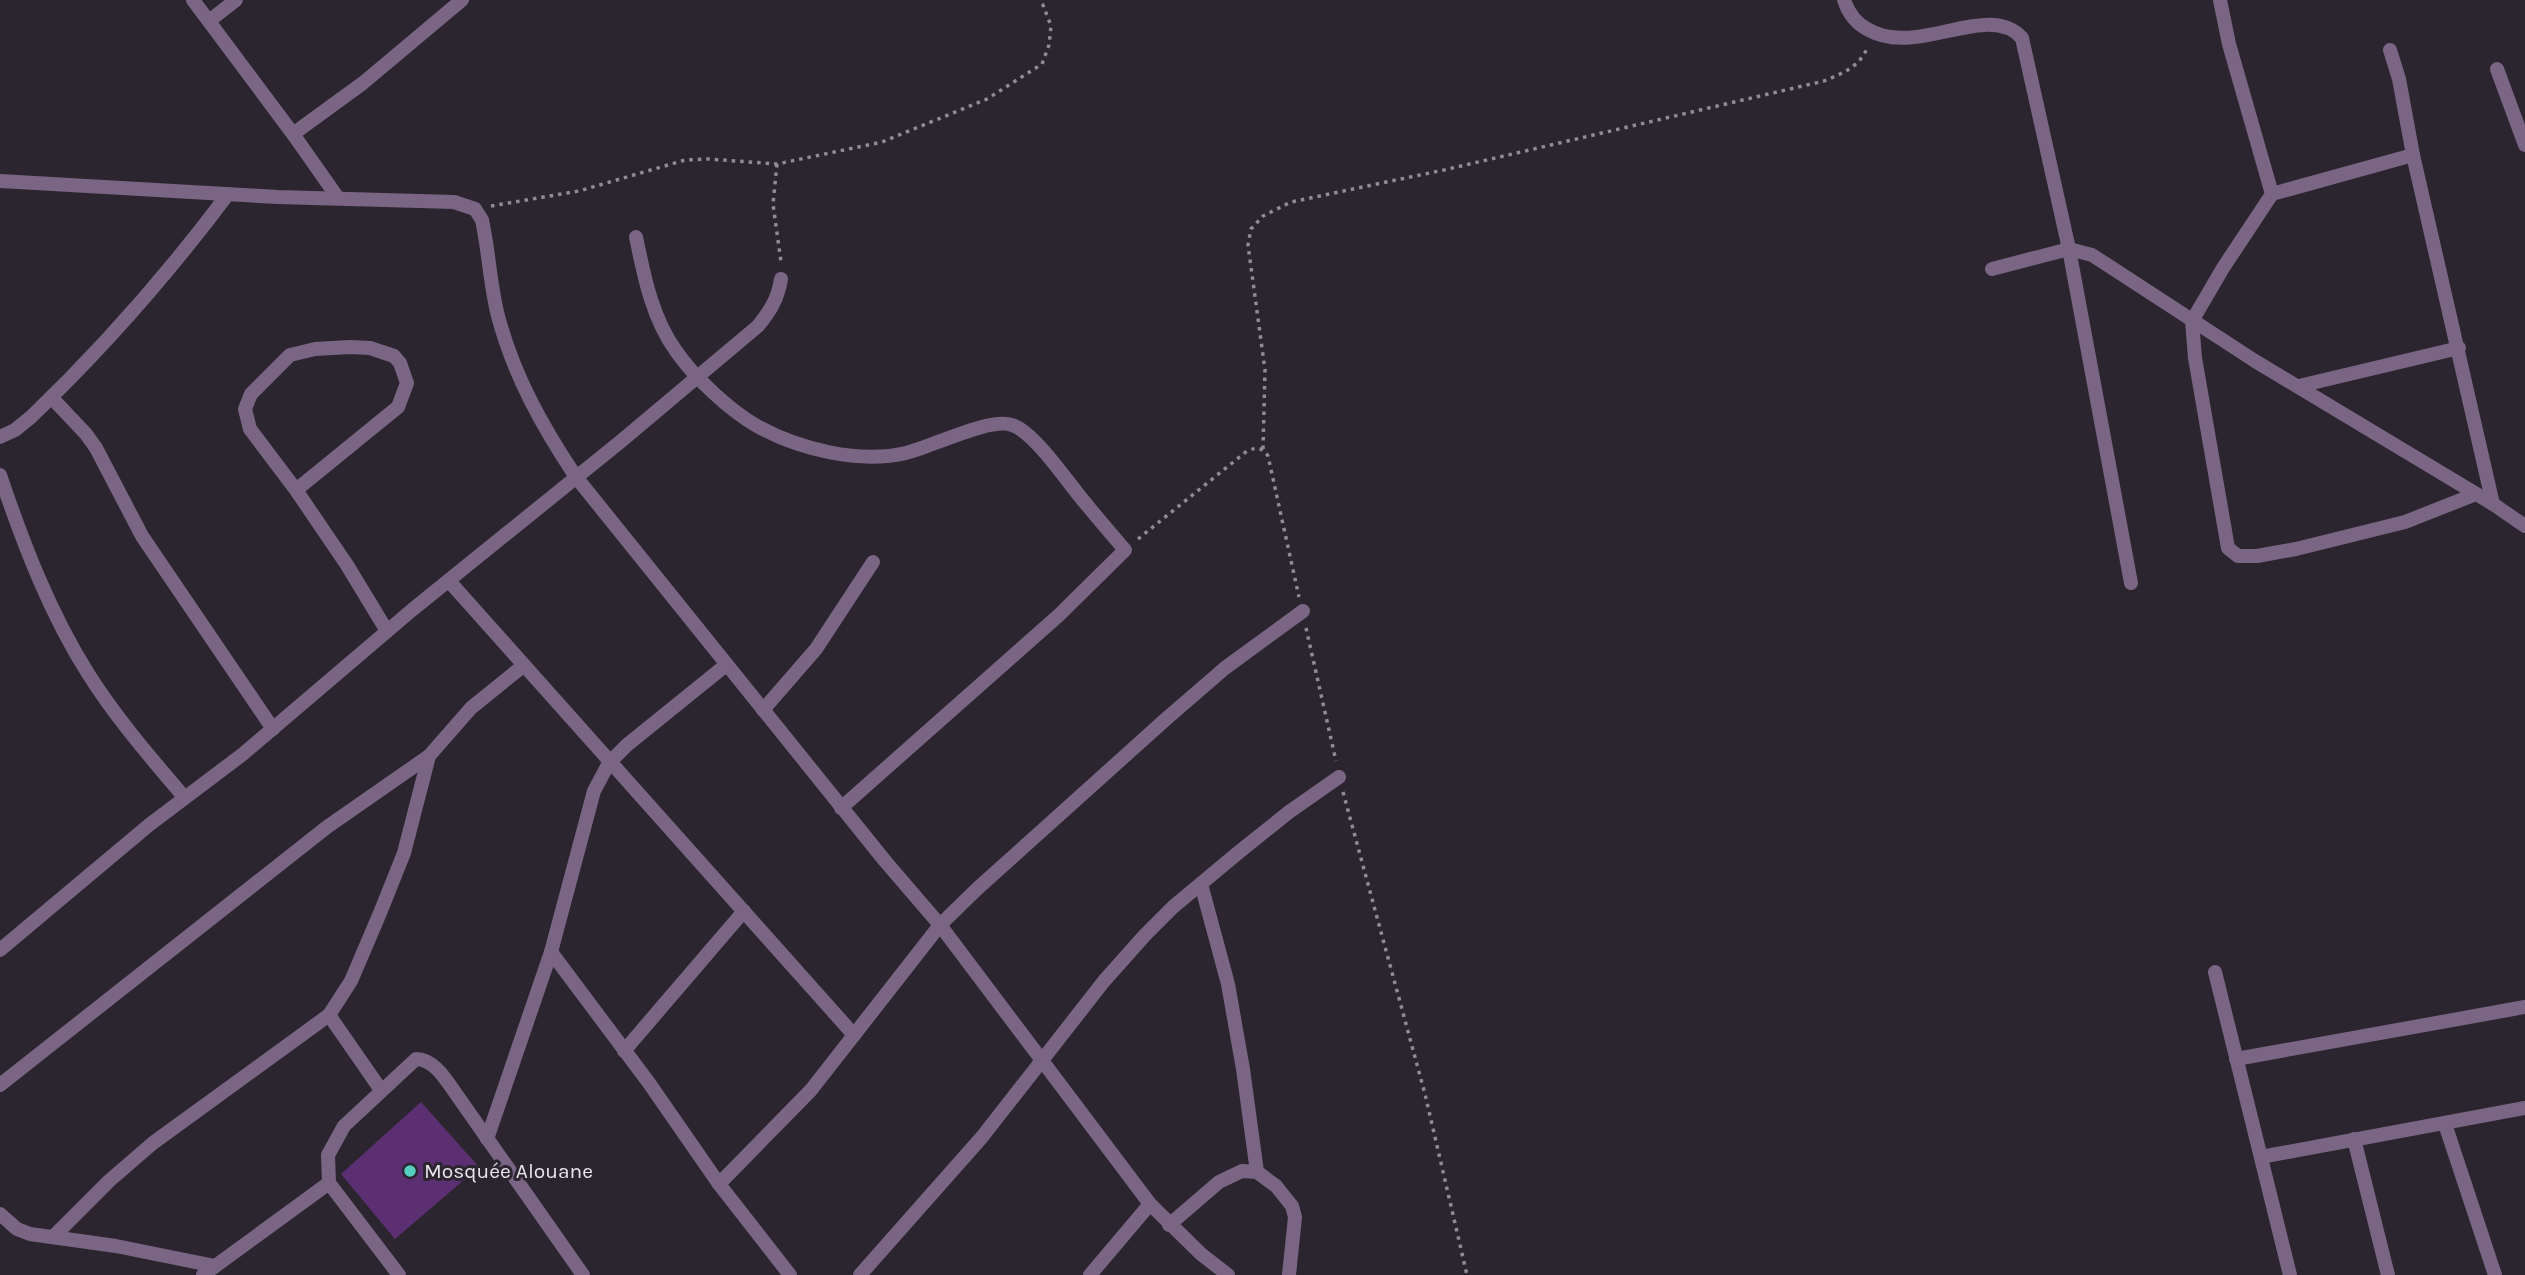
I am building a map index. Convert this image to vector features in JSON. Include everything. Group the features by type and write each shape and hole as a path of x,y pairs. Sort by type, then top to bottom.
{"street":[{"path":"193,0 338,198"},
{"path":"209,21 236,0"},
{"path":"293,134 363,82 462,0"},
{"path":"1844,0 1860,26 1885,37 1909,36 1977,17 1991,16 2002,19 2017,30 2022,38 2069,249 2131,583"},
{"path":"2220,0 2229,44 2272,194"},
{"path":"2390,50 2399,79 2413,155 2493,504"},
{"path":"2497,69 2525,145"},
{"path":"2413,155 2272,194 2192,321 2193,348 2225,537 2232,553 2248,557 2296,549 2405,522 2476,494"},
{"path":"0,181 228,194 454,202 475,209 482,220 498,314 510,356 533,410 576,477 841,807 940,925 1150,1204 1200,1254 1228,1275"},
{"path":"0,437 15,430 52,398 150,293 228,194"},
{"path":"635,237 658,318 675,350 697,377 755,425 780,437 845,454 880,456 905,453 995,423 1016,426 1038,446 1125,550 1058,616 841,807"},
{"path":"1992,269 2069,249 2092,255 2192,321 2525,526"},
{"path":"0,950 184,797 273,729 387,631 758,326 772,309 781,279"},
{"path":"296,490 398,407 407,383 400,363 394,356 370,348 350,347 302,351 290,355 251,394 245,409 250,429 347,565 387,631"},
{"path":"2299,386 2459,348"},
{"path":"52,398 96,448 142,537 273,729"},
{"path":"0,476 41,580 88,674 110,706 184,797"},
{"path":"764,710 816,649 873,562"},
{"path":"449,581 854,1035"},
{"path":"719,1184 811,1090 940,925 1014,853 1166,719 1225,668 1303,611"},
{"path":"487,1139 551,952 594,790 609,763 653,723 726,665"},
{"path":"0,1084 327,827 429,756 471,708 523,666"},
{"path":"53,1237 109,1181 153,1143 329,1014 351,981 404,853 429,756"},
{"path":"860,1275 982,1137 1104,981 1145,935 1173,907 1289,812 1339,777"},
{"path":"1201,884 1228,985 1257,1172"},
{"path":"624,1051 744,911"},
{"path":"551,952 719,1184 790,1275"},
{"path":"2215,972 2290,1275"},
{"path":"2236,1059 2525,1007"},
{"path":"329,1014 381,1090"},
{"path":"399,1275 329,1184 328,1155 344,1126 416,1059 423,1059 442,1074 583,1275"},
{"path":"2260,1157 2525,1108"},
{"path":"2445,1124 2495,1275"},
{"path":"2354,1139 2388,1275"},
{"path":"1169,1225 1219,1182 1242,1171 1257,1172 1276,1186 1292,1206 1295,1217 1289,1275"},
{"path":"203,1275 329,1184"},
{"path":"1090,1275 1150,1204"},
{"path":"0,1214 17,1229 215,1266"}],"path":[{"path":"475,209 579,191 685,160 777,164 881,142 988,99 1042,64 1049,46 1051,26 1044,5 1039,0"},
{"path":"1264,449 1265,370 1248,245 1251,229 1263,216 1291,202 1457,167 1824,81 1849,71 1866,52 1873,33"},
{"path":"777,164 773,204 782,262 781,279"}],"building":[{"name":"Mosquée Alouane","path":"421,1102 479,1167 395,1239 341,1174"}],"place":[{"name":"Mosquée Alouane","path":"410,1171"}]}
